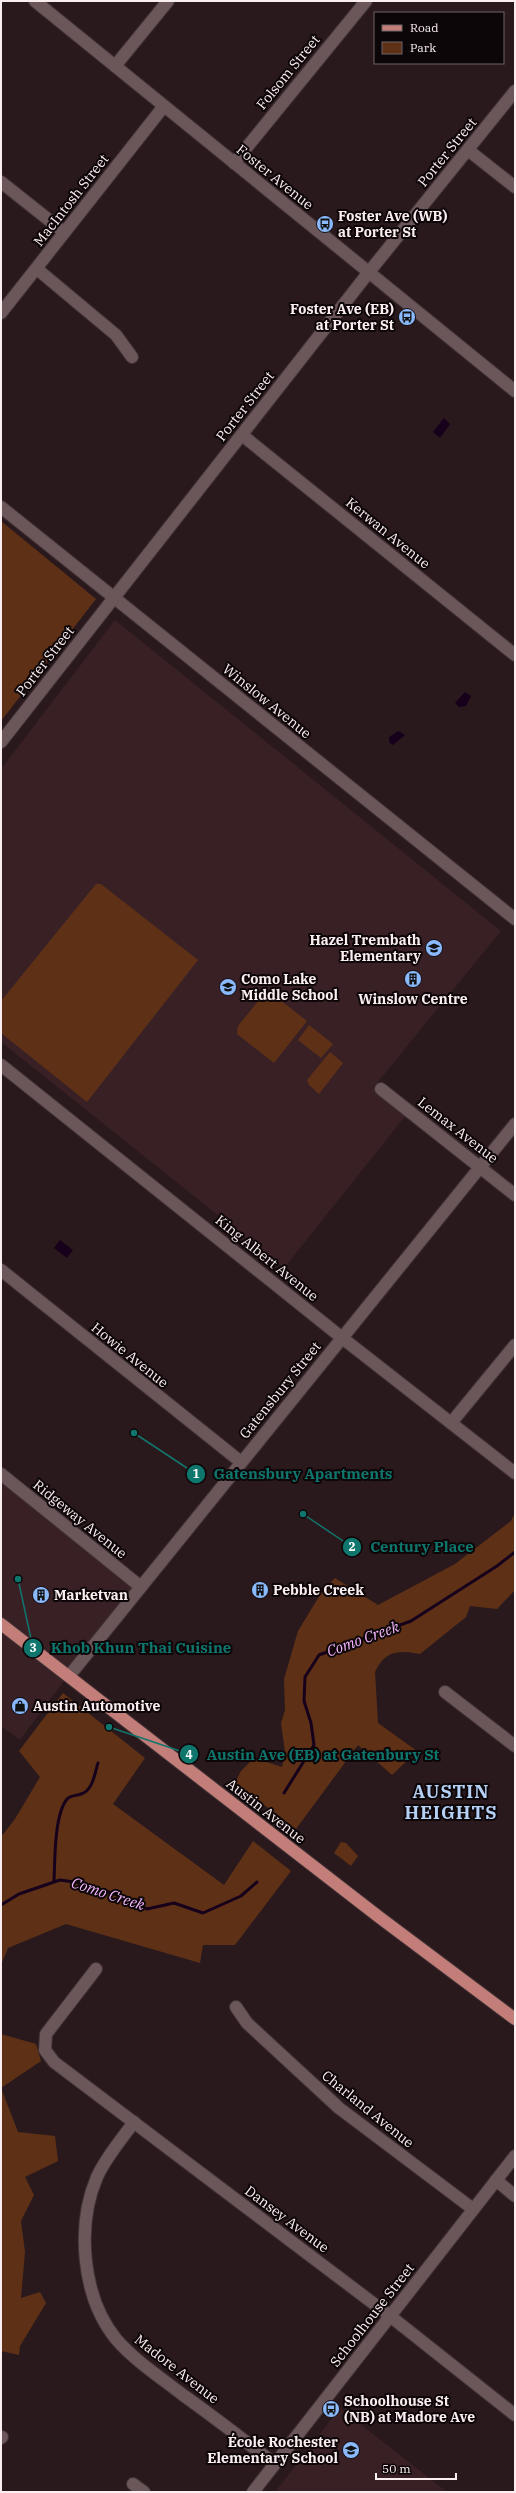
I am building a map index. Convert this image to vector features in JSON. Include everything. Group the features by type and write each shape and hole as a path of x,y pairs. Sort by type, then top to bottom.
{"main road":[{"name":"Austin Avenue","path":"1,1624 385,1922 515,2019"}],"street":[{"name":"Foster Avenue","path":"35,1 515,391"},
{"path":"115,66 168,1"},
{"name":"Folsom Street","path":"234,163 366,1"},
{"name":"Porter Street","path":"1,742 369,272 515,91"},
{"name":"MacIntosh Street","path":"1,313 164,106"},
{"path":"468,150 515,187"},
{"path":"1,182 64,232"},
{"path":"37,269 116,335 132,357"},
{"name":"Kerwan Avenue","path":"242,435 515,654"},
{"name":"Winslow Avenue","path":"1,507 515,919"},
{"name":"King Albert Avenue","path":"1,1065 341,1338 515,1473"},
{"name":"Lemax Avenue","path":"382,1089 515,1195"},
{"name":"Gatensbury Street","path":"69,1676 515,1124"},
{"name":"Howie Avenue","path":"1,1270 241,1462"},
{"path":"451,1423 515,1345"},
{"name":"Ridgeway Avenue","path":"1,1474 141,1587"},
{"path":"445,1692 515,1746"},
{"name":"Dansey Avenue","path":"96,1969 48,2029 44,2045 47,2054 54,2062 390,2316 515,2415"},
{"name":"Charland Avenue","path":"236,2007 246,2023 339,2108 473,2210"},
{"name":"Madore Avenue","path":"134,2122 102,2167 88,2204 86,2228 87,2266 91,2285 102,2317 116,2339 137,2359 275,2464"},
{"name":"Schoolhouse Street","path":"253,2492 515,2156"},
{"path":"496,2180 515,2196"},
{"path":"133,2484 144,2492"}],"shaded area":[{"path":"444,418 450,424 440,438 433,432"},
{"name":"Como Lake Middle School","path":"115,620 501,931 373,1088 407,1114 284,1268 1,1042 1,769"},
{"path":"465,692 471,696 466,706 459,707 455,703"},
{"path":"398,731 405,735 393,745 389,742 389,737"},
{"path":"60,1240 73,1250 67,1258 54,1248"},
{"path":"1,1482 134,1587 20,1740 1,1726"},
{"name":"École Rochester Elementary School","path":"340,2408 447,2492 275,2492"}],"green space":[{"path":"1,521 96,599 1,721"},
{"path":"96,884 101,884 198,960 87,1102 1,1033 1,1001"},
{"path":"270,992 307,1021 274,1063 237,1034 238,1026 264,994"},
{"path":"309,1025 333,1044 321,1058 298,1040"},
{"path":"330,1052 343,1063 319,1094 309,1085 307,1080"},
{"path":"515,1513 515,1590 497,1609 470,1606 466,1617 420,1654 406,1652 393,1653 383,1659 375,1672 378,1723 417,1751 392,1775 358,1745 296,1829 235,1783 241,1771 254,1758 282,1767 285,1752 281,1723 285,1710 284,1679 298,1631 323,1590 335,1578 378,1605 455,1564 511,1521"},
{"path":"63,1693 145,1758 113,1804 224,1885 253,1841 291,1871 235,1945 203,1945 200,1963 66,1924 8,1948 1,1965 1,1837 15,1819 40,1777 19,1751"},
{"path":"341,1842 346,1843 358,1856 351,1866 334,1853"},
{"path":"1,2034 36,2044 41,2061 1,2088"},
{"path":"1,2088 18,2132 55,2136 58,2161 25,2177 34,2195 21,2221 25,2252 21,2298 40,2292 46,2303 20,2346 19,2355 1,2351"}],"waterway":[{"name":"Como Creek","path":"284,1793 314,1745 311,1723 304,1701 305,1677 319,1655 411,1621 497,1566 515,1552"},
{"path":"54,1881 57,1827 63,1806 67,1799 81,1794 88,1789 93,1781 98,1763"},
{"name":"Como Creek","path":"1,1905 19,1894 60,1880 81,1883 130,1899 147,1909 174,1903 203,1913 241,1896 257,1882"}],"place":[{"name":"Foster Ave (WB) at Porter St","path":"325,224"},
{"name":"Foster Ave (EB) at Porter St","path":"407,317"},
{"name":"Hazel Trembath Elementary","path":"434,948"},
{"name":"Winslow Centre","path":"413,979"},
{"name":"Como Lake Middle School","path":"228,987"},
{"name":"Gatensbury Apartments","path":"134,1433"},
{"name":"Century Place","path":"303,1514"},
{"name":"Khob Khun Thai Cuisine","path":"18,1579"},
{"name":"Pebble Creek","path":"260,1590"},
{"name":"Marketvan","path":"41,1595"},
{"name":"Austin Automotive","path":"20,1706"},
{"name":"Austin Ave (EB) at Gatenbury St","path":"109,1727"},
{"name":"Schoolhouse St (NB) at Madore Ave","path":"331,2409"},
{"name":"École Rochester Elementary School","path":"351,2450"}],"district":[{"name":"AUSTIN HEIGHTS","path":"451,1802"}]}
